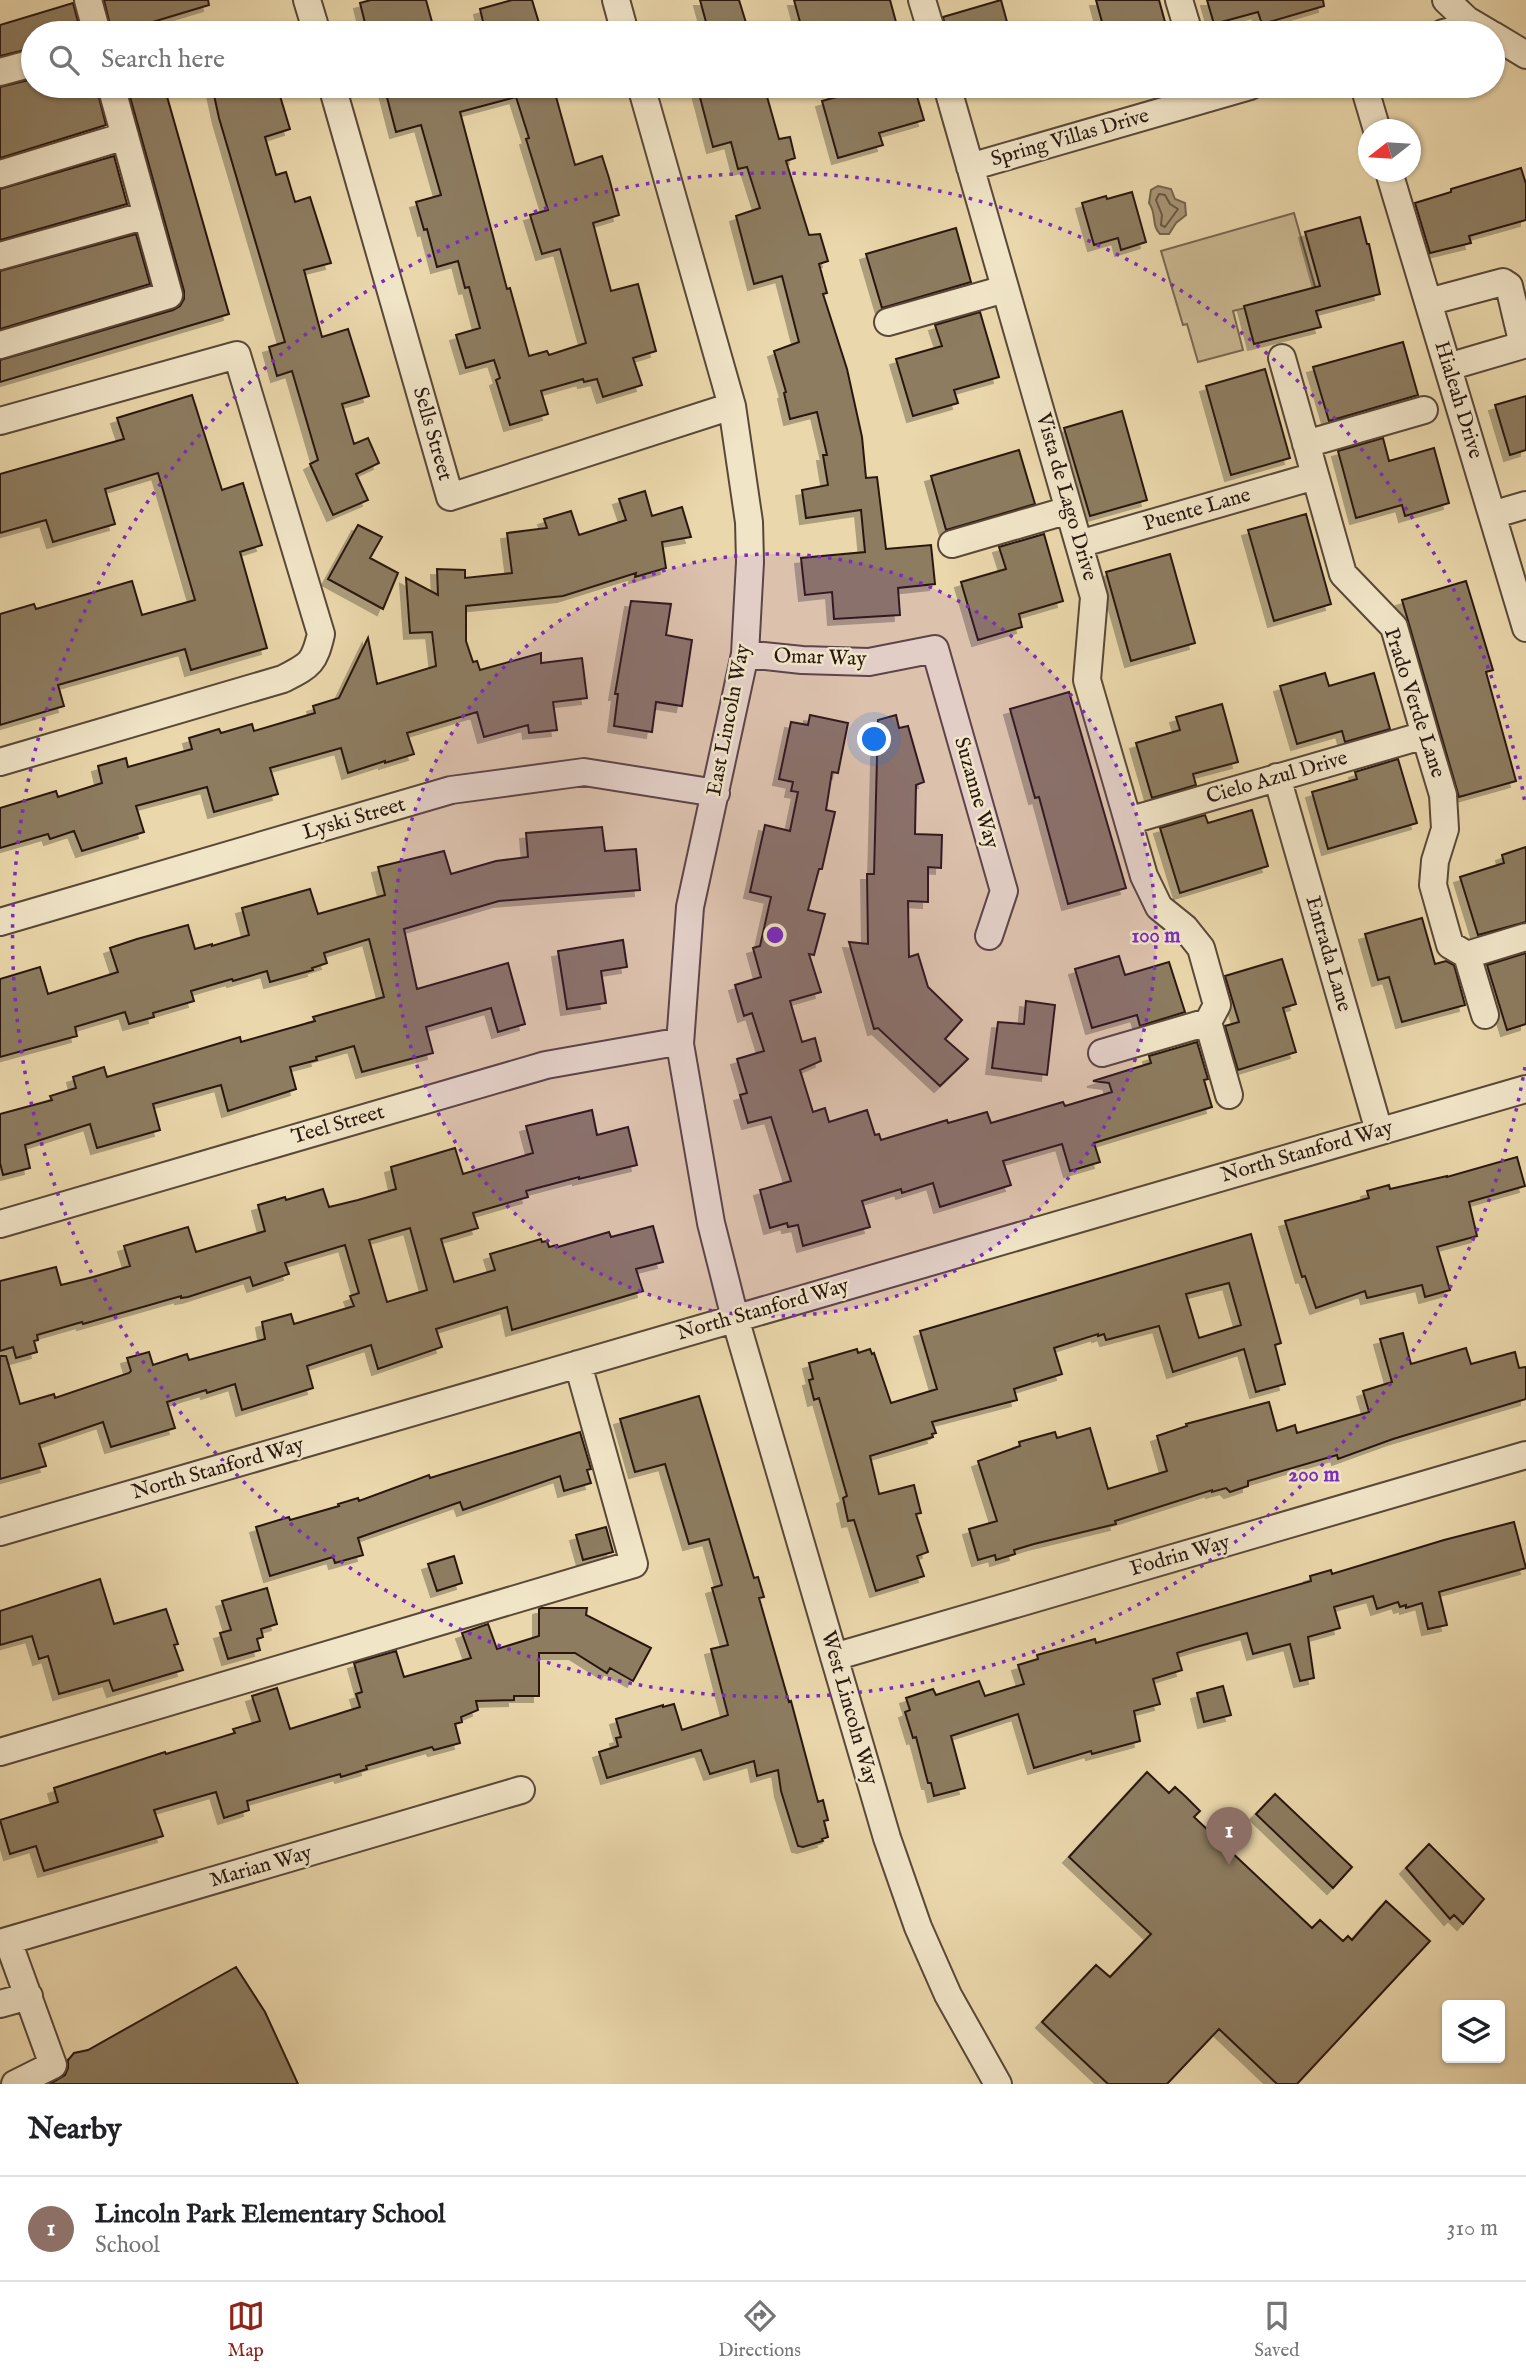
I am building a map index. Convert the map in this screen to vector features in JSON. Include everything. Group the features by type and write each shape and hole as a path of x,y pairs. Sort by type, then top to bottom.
{"street":[{"path":"88,0 94,21"},
{"path":"307,0 313,21"},
{"path":"616,0 622,21"},
{"path":"922,0 926,21"},
{"path":"1179,0 1185,21"},
{"path":"1446,0 1473,21"},
{"path":"1505,42 1526,55"},
{"path":"0,72 21,66"},
{"path":"0,345 169,295 114,98"},
{"name":"Sells Street","path":"335,98 450,497 732,406"},
{"name":"East Lincoln Way","path":"643,98 732,406 749,522 750,562 745,654 690,907 680,1044 711,1223 735,1318"},
{"name":"Vista de Lago Drive","path":"950,98 1094,597 1087,680 1144,876 1159,906 1185,928 1200,948 1217,1005 1208,1022 1229,1095"},
{"name":"Spring Villas Drive","path":"970,167 1187,98"},
{"path":"1368,98 1374,119"},
{"path":"0,174 125,136"},
{"name":"Hialeah Drive","path":"1393,182 1526,628"},
{"path":"0,256 147,215"},
{"path":"1428,302 1503,282 1509,286 1523,345 1448,368"},
{"path":"888,322 1005,289"},
{"path":"0,422 237,355 321,634 315,657 302,669 283,679 0,762"},
{"name":"Prado Verde Lane","path":"1282,358 1343,574 1394,627 1443,795 1446,829 1435,861 1433,885 1450,945 1467,954 1485,1015"},
{"path":"1306,444 1424,410"},
{"name":"Puente Lane","path":"1079,544 1315,475"},
{"path":"1492,514 1526,505"},
{"path":"952,544 1069,510"},
{"name":"Omar Way","path":"745,654 802,660 869,662 935,649"},
{"name":"Suzanne Way","path":"935,649 1004,891 989,936"},
{"name":"Cielo Azul Drive","path":"1128,821 1425,735"},
{"name":"Lyski Street","path":"0,922 451,790 584,772 716,793"},
{"name":"Entrada Lane","path":"1277,777 1379,1131"},
{"path":"1467,954 1526,937"},
{"path":"1102,1053 1208,1022"},
{"name":"Teel Street","path":"0,1224 546,1065 665,1044 680,1044"},
{"name":"North Stanford Way","path":"0,1532 1526,1089"},
{"name":"West Lincoln Way","path":"735,1318 887,1838 914,1914 948,1995 998,2084"},
{"path":"0,1752 634,1564 578,1364"},
{"name":"Fodrin Way","path":"834,1657 1526,1455"},
{"name":"Marian Way","path":"4,1942 521,1790"},
{"path":"4,1942 29,1996 53,2065 15,2084"},
{"path":"0,2004 29,1996"}],"shaded area":[{"path":"1294,213 1316,290 1233,311 1243,350 1198,362 1187,324 1183,325 1161,251"}],"water":[{"path":"1158,186 1171,189 1175,199 1185,203 1186,215 1176,223 1169,234 1160,234 1157,231 1149,203 1151,190"}],"building":[{"path":"104,0 208,0 209,5 156,21 109,21"},
{"path":"371,0 426,0 432,21 364,21 360,3"},
{"path":"512,0 532,0 538,21 483,21 480,9"},
{"path":"700,0 739,0 745,21 706,21"},
{"path":"794,0 890,0 896,21 800,21"},
{"path":"1001,0 1007,21 944,21 943,17"},
{"path":"1096,0 1159,0 1165,21 1102,21"},
{"path":"1207,0 1323,0 1324,6 1272,21 1261,21 1258,12 1225,21 1213,21"},
{"path":"73,3 78,21 21,21 21,51 0,56 0,25"},
{"path":"21,82 21,98 99,98 106,125 0,158 0,87"},
{"path":"130,98 167,98 229,314 0,382 0,360 173,310 180,306 184,291"},
{"path":"215,98 281,98 290,129 265,137 276,175 286,172 295,202 310,197 331,263 304,270 322,337 348,329 369,396 342,404 354,444 368,438 379,463 356,474 368,500 333,515 310,464 318,460 292,371 277,376 269,347 285,342"},
{"path":"387,98 512,98 460,112 507,289 510,288 529,356 547,351 549,355 586,343 560,249 542,254 530,215 548,210 516,98 556,98 575,165 602,156 609,178 619,215 593,223 611,291 638,284 656,351 633,358 642,385 603,397 597,379 584,382 583,379 541,391 548,414 510,425 496,380 500,378 494,360 466,368 456,335 480,328 469,287 465,288 458,261 437,267 427,229 424,230 416,202 441,195 421,125 396,132"},
{"path":"700,98 767,98 779,139 790,137 795,158 786,161 809,235 820,234 828,261 819,264 827,293 823,294 847,369 862,437 866,478 877,477 886,549 931,545 935,584 898,588 900,615 834,619 832,592 805,595 801,558 865,552 861,510 806,518 802,490 828,485 823,455 827,455 817,412 790,419 784,393 786,392 774,351 799,342 782,276 754,284 736,216 760,208 747,167 738,169 731,142 713,147"},
{"path":"833,98 918,98 924,120 879,133 883,145 838,158 822,101"},
{"path":"114,156 127,204 0,240 0,189"},
{"path":"1521,168 1526,184 1526,220 1469,236 1471,243 1430,253 1415,203"},
{"path":"1132,192 1146,242 1121,250 1118,238 1094,245 1082,203"},
{"path":"1360,217 1380,294 1316,311 1321,327 1254,344 1244,306 1320,286 1305,232"},
{"path":"956,228 971,282 882,308 866,254"},
{"path":"136,234 150,284 0,329 0,271"},
{"path":"980,312 999,377 954,390 958,403 913,416 896,359 942,346 935,325"},
{"path":"1403,342 1418,395 1329,421 1313,367"},
{"path":"1265,369 1290,458 1231,475 1206,386"},
{"path":"192,395 222,490 243,483 262,545 240,552 267,648 191,670 185,649 58,685 64,706 0,725 0,614 34,604 36,609 132,581 142,615 195,600 158,473 105,489 115,524 53,542 46,520 0,533 0,474 124,439 117,418"},
{"path":"1526,396 1526,450 1510,455 1495,405"},
{"path":"1122,411 1147,500 1090,516 1064,428"},
{"path":"1383,438 1389,461 1434,448 1449,503 1405,516 1402,505 1356,518 1338,451"},
{"path":"1019,450 1035,504 946,530 931,476"},
{"path":"645,491 652,516 682,507 691,537 662,542 666,568 635,577 636,573 563,596 466,606 466,641 473,662 477,661 480,670 541,653 541,663 582,658 587,698 553,702 557,730 529,733 528,725 484,737 477,712 407,733 414,754 385,763 348,773 341,748 270,768 278,794 214,812 207,787 136,806 144,832 82,851 74,831 50,839 48,834 0,848 0,808 56,791 58,797 102,783 98,766 126,758 128,767 192,749 189,738 219,729 221,733 252,724 254,731 315,713 313,706 339,698 368,638 377,684 436,666 432,632 410,633 406,578 438,595 437,569 465,570 465,578 512,573 507,533 547,528 544,519 571,511 579,535 626,520 619,499"},
{"path":"1306,514 1331,604 1274,621 1248,530"},
{"path":"358,525 382,537 370,558 398,573 383,609 328,579"},
{"path":"1044,534 1063,601 1019,614 1022,627 978,640 961,582 1006,569 999,547"},
{"path":"1170,554 1195,643 1131,661 1106,572"},
{"path":"1466,581 1493,670 1486,672 1516,781 1459,797 1402,600"},
{"path":"631,601 671,604 666,635 692,640 682,706 656,702 652,732 614,726 618,694 615,694"},
{"path":"1325,673 1329,686 1374,673 1390,729 1345,742 1342,731 1297,744 1280,686"},
{"path":"1069,692 1126,888 1068,904 1039,797 1035,798 1010,709"},
{"path":"1222,704 1238,762 1193,774 1196,785 1152,798 1136,743 1180,730 1176,717"},
{"path":"810,715 848,723 838,773 832,772 826,810 835,812 822,869 819,869 808,910 825,914 814,955 809,954 821,992 790,1001 802,1042 815,1038 821,1061 800,1070 813,1112 825,1108 829,1122 867,1110 875,1135 879,1134 881,1140 947,1120 948,1123 987,1112 991,1123 1063,1102 1065,1106 1112,1092 1109,1083 1093,1081 1151,1063 1149,1056 1197,1042 1208,1079 1204,1080 1212,1107 1094,1143 1100,1162 1070,1171 1062,1144 1003,1161 1011,1185 940,1207 933,1183 862,1201 870,1227 803,1246 798,1225 788,1227 787,1223 770,1228 760,1190 791,1181 771,1117 748,1123 740,1095 747,1093 737,1059 764,1051 752,1013 744,1016 735,985 761,977 753,948 760,946 771,897 750,892 765,825 790,831 798,792 791,791 793,782 779,779 791,722 808,725"},
{"path":"896,715 899,728 908,726 924,782 916,785 915,834 942,835 941,868 928,867 928,902 908,901 909,957 918,954 928,987 962,1020 945,1039 968,1059 940,1086 878,1028 874,1029 849,942 868,944 867,874 874,874 878,720"},
{"path":"1398,759 1417,823 1328,849 1312,792 1357,779 1355,772"},
{"path":"1252,810 1268,866 1180,893 1160,828 1205,815 1208,823"},
{"path":"602,827 605,851 636,849 640,890 499,901 404,929 417,989 508,963 525,1024 498,1032 491,1008 426,1027 433,1053 362,1072 354,1046 290,1067 296,1089 228,1111 221,1085 153,1104 160,1130 97,1148 90,1124 25,1145 30,1168 3,1175 0,1163 0,1114 52,1100 50,1096 76,1088 73,1077 104,1067 107,1077 240,1037 241,1042 315,1021 313,1017 384,997 369,939 324,953 327,963 312,968 313,970 270,982 267,971 233,981 232,979 191,991 194,1001 153,1013 154,1017 129,1024 125,1012 75,1027 77,1036 0,1057 0,979 40,967 48,994 118,972 110,948 137,939 188,925 195,949 212,946 249,935 242,908 310,889 318,914 385,895 378,867 444,851 451,874 496,861 528,857 526,833"},
{"path":"1526,847 1526,922 1478,935 1460,877 1504,863 1502,855"},
{"path":"1422,918 1435,964 1446,961 1454,965 1465,1005 1402,1022 1389,977 1378,980 1365,934"},
{"path":"623,940 627,967 601,971 606,1003 567,1009 558,951"},
{"path":"1526,953 1526,1024 1507,1030 1487,965"},
{"path":"1119,956 1125,975 1169,962 1185,1012 1140,1026 1137,1015 1092,1028 1075,969"},
{"path":"1282,959 1296,1004 1283,1008 1296,1052 1238,1070 1225,1026 1239,1022 1225,976"},
{"path":"1026,1001 1055,1005 1047,1075 992,1068 998,1022 1024,1024"},
{"path":"592,1110 597,1135 628,1127 637,1165 526,1191 528,1197 473,1213 478,1228 441,1239 454,1282 495,1270 490,1254 541,1239 542,1242 547,1241 549,1247 558,1247 609,1232 611,1237 653,1226 663,1262 636,1269 643,1291 512,1330 507,1307 436,1329 442,1347 378,1369 371,1345 307,1366 313,1388 242,1410 235,1384 207,1393 206,1390 167,1402 175,1428 111,1447 103,1422 39,1444 46,1466 0,1479 0,1356 6,1356 20,1404 54,1394 55,1398 129,1373 131,1371 127,1358 149,1352 153,1365 187,1354 189,1360 265,1339 262,1322 291,1314 294,1324 354,1306 350,1296 359,1293 345,1245 285,1263 289,1274 253,1286 250,1277 188,1297 181,1296 37,1335 38,1340 34,1341 37,1352 16,1358 13,1347 0,1351 0,1281 56,1267 61,1285 93,1277 130,1266 124,1246 188,1227 196,1252 265,1231 258,1205 323,1189 329,1207 358,1200 396,1189 391,1167 455,1148 463,1174 533,1153 526,1126","holes":["410,1228 427,1290 387,1302 369,1240"]},
{"path":"1517,1157 1525,1186 1469,1202 1477,1236 1437,1247 1450,1290 1425,1297 1422,1285 1367,1298 1365,1291 1316,1308 1305,1276 1302,1277 1285,1221 1369,1198 1367,1191 1389,1185 1390,1189 1447,1177"},
{"path":"1251,1234 1281,1343 1275,1345 1285,1384 1256,1392 1244,1349 1173,1372 1159,1326 1106,1340 1104,1334 1098,1334 1054,1348 1062,1374 1014,1389 1017,1400 932,1422 936,1433 932,1434 933,1437 870,1456 879,1494 914,1485 921,1513 916,1514 928,1552 917,1556 924,1576 876,1591 854,1520 848,1521 843,1498 847,1496 819,1398 814,1400 809,1380 813,1379 809,1363 857,1349 858,1353 870,1349 872,1354 874,1353 891,1403 937,1389 920,1331","holes":["1229,1283 1241,1325 1199,1338 1186,1294"]},
{"path":"1403,1333 1411,1364 1466,1348 1471,1364 1515,1352 1519,1368 1526,1367 1526,1399 1393,1439 1338,1459 1337,1455 1248,1481 1248,1486 1230,1492 1226,1488 1212,1490 1115,1521 1116,1524 1014,1550 1015,1554 996,1560 995,1555 978,1560 969,1529 997,1521 978,1461 1020,1446 1019,1442 1055,1432 1057,1438 1090,1428 1108,1489 1167,1471 1157,1436 1187,1426 1186,1424 1269,1402 1277,1431 1295,1425 1297,1433 1369,1412 1363,1391 1392,1382 1380,1339"},
{"path":"699,1396 754,1578 758,1577 764,1597 759,1598 789,1702 791,1701 818,1802 823,1800 828,1820 824,1821 828,1837 803,1847 798,1846 781,1791 778,1770 757,1776 754,1761 710,1774 701,1750 607,1778 599,1752 618,1746 616,1738 621,1737 616,1719 663,1705 674,1704 682,1730 728,1715 711,1649 728,1645 712,1588 722,1585 709,1539 689,1544 665,1464 635,1472 620,1419"},
{"path":"580,1432 591,1469 587,1470 591,1483 564,1491 560,1476 463,1510 460,1502 358,1538 363,1555 335,1563 333,1557 270,1576 256,1527 289,1517 290,1520 358,1498 359,1501 429,1475 430,1478"},
{"path":"1514,1522 1526,1568 1439,1592 1447,1625 1428,1629 1422,1603 1406,1608 1406,1605 1400,1607 1398,1602 1377,1609 1373,1596 1334,1607 1340,1628 1308,1637 1314,1678 1300,1681 1290,1644 1253,1654 1247,1633 1196,1647 1177,1653 1182,1670 1153,1679 1160,1704 1134,1711 1140,1741 1092,1754 1091,1751 1034,1768 1018,1714 951,1736 965,1788 934,1796 931,1783 928,1783 916,1737 913,1738 905,1712 910,1710 906,1698 933,1689 936,1695 979,1681 985,1696 1024,1684 1018,1665 1038,1659 1037,1655 1095,1639 1096,1643 1311,1581 1310,1576 1331,1570 1332,1574"},
{"path":"606,1527 613,1552 583,1560 576,1535"},
{"path":"454,1556 462,1583 437,1591 428,1564"},
{"path":"100,1579 114,1624 166,1609 178,1644 174,1645 183,1670 113,1691 109,1680 59,1694 48,1656 39,1659 32,1636 0,1645 0,1611"},
{"path":"267,1588 277,1624 261,1629 263,1637 257,1639 260,1650 228,1659 220,1633 231,1630 222,1601"},
{"path":"541,1608 587,1608 586,1615 651,1648 633,1681 610,1668 607,1673 575,1653 539,1653 539,1696 476,1701 478,1710 461,1717 462,1722 455,1724 460,1743 434,1750 432,1747 366,1766 367,1769 341,1777 340,1774 247,1801 249,1810 224,1818 216,1792 154,1810 163,1836 44,1871 36,1846 10,1854 0,1820 58,1802 54,1788 165,1752 166,1754 235,1733 233,1729 260,1721 252,1696 277,1688 290,1729 360,1707 356,1694 362,1692 354,1663 396,1651 404,1677 471,1658 462,1633 488,1624 497,1649 539,1636"},
{"path":"1223,1686 1231,1715 1204,1722 1197,1693"},
{"path":"1147,1772 1169,1793 1175,1787 1186,1797 1200,1811 1194,1817 1312,1928 1320,1920 1343,1941 1348,1936 1352,1940 1386,1901 1430,1941 1297,2084 1277,2084 1219,2029 1167,2084 1108,2084 1042,2022 1096,1965 1110,1977 1151,1934 1069,1857"},
{"path":"1275,1794 1352,1867 1333,1888 1256,1814"},
{"path":"1429,1844 1484,1899 1463,1924 1454,1915 1450,1919 1406,1868"},
{"path":"236,1967 265,2012 298,2084 50,2084 65,2075 68,2060 74,2053 88,2050"}],"place":[{"name":"Lincoln Park Elementary School","path":"1229,1865"}]}
